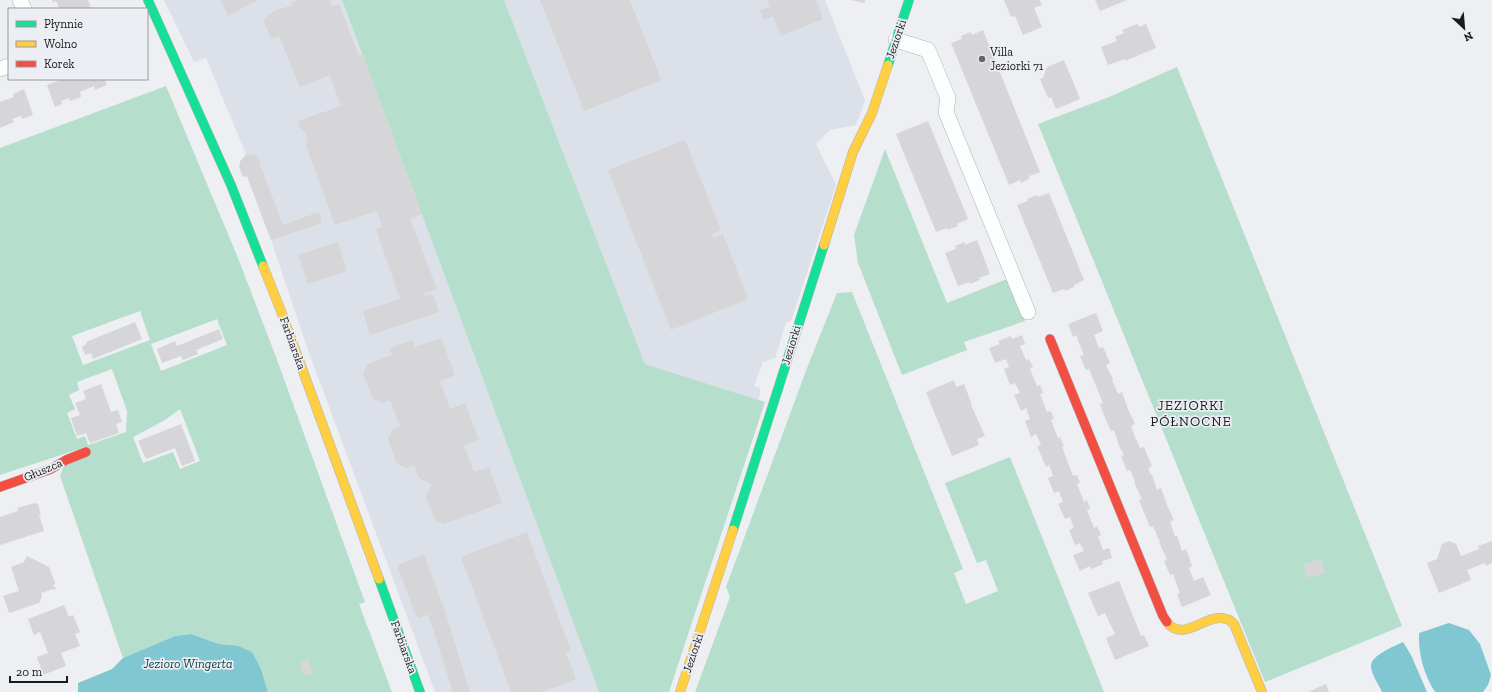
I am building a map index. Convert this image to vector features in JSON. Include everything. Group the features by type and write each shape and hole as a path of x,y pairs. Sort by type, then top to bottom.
{"street":[{"name":"Farbiarska","path":"148,0 231,185 281,311 420,692"},
{"name":"Jeziorki","path":"680,692 706,616 853,152 872,114 909,0"},
{"path":"896,40 928,50 948,98 946,112 1028,312"},
{"path":"1050,340 1163,616 1170,626 1178,630 1187,630 1215,619 1227,618 1231,620 1262,692"},
{"name":"Głuszca","path":"0,487 51,469 66,460 86,452"}],"shaded area":[{"path":"164,0 342,0 599,692 435,692 309,353 271,240 247,176 243,177 240,169 240,162 246,154 206,58 194,62"},
{"path":"504,0 825,0 865,100 856,125 830,130 816,144 836,185 791,321 786,323 775,358 763,362 754,386 760,388 758,400 645,364"}],"green space":[{"path":"342,0 504,0 645,364 765,402 669,692 599,692"},
{"path":"1177,67 1402,626 1265,682 1038,124 1109,97"},
{"path":"166,86 238,258 276,357 365,602 359,604 392,692 268,692 261,669 227,645 219,644 191,634 175,636 123,658 60,476 64,466 85,447 0,475 0,148","holes":["140,311 150,340 83,365 72,336","217,319 227,345 161,371 151,344","112,369 127,411 126,432 88,445 85,436 77,439 67,413 75,409 69,395 79,390 77,382","180,409 200,461 180,469 173,452 143,463 133,437 165,420"]},
{"path":"885,149 947,303 1007,279 1025,321 964,342 967,350 902,375 858,263 854,235"},
{"path":"852,292 963,569 954,573 966,604 998,591 986,560 977,563 945,483 1010,457 1104,692 695,692 730,597 726,587 807,368 837,293"}],"water":[{"path":"1449,623 1469,630 1480,644 1491,675 1488,685 1483,692 1435,692 1431,685 1421,656 1419,633"},
{"name":"Jezioro Wingerta","path":"191,634 219,644 238,646 252,652 261,669 268,692 78,692 78,683 112,669 123,658 175,636"},
{"path":"1403,642 1411,655 1427,692 1382,692 1374,676 1371,666 1375,658 1384,651"}],"building":[{"path":"52,0 88,0 91,8 60,8 56,1 53,3"},
{"path":"221,0 258,0 228,16"},
{"path":"298,0 330,0 332,6 339,4 359,56 362,54 422,214 410,219 437,289 424,293 425,296 433,294 439,312 370,335 363,311 400,299 376,229 382,227 377,211 335,225 306,145 308,141 305,132 301,130 298,121 341,106 330,75 300,87 279,36 271,39 264,21 266,17 274,11 293,5 292,2"},
{"path":"540,0 630,0 661,80 584,111"},
{"path":"767,0 816,0 823,19 781,36 773,16 764,20 760,10 770,7"},
{"path":"851,0 865,0 865,3"},
{"path":"1004,0 1040,0 1042,5 1034,8 1042,27 1023,35 1015,16 1011,17"},
{"path":"1095,0 1127,0 1100,11"},
{"path":"1137,24 1139,27 1146,24 1156,48 1125,61 1125,59 1108,65 1101,47 1117,41 1115,37 1124,33 1122,30"},
{"path":"983,30 1040,172 1029,176 1030,178 1021,183 1020,180 1009,185 951,43 962,39 961,36 971,32 972,35"},
{"path":"1064,60 1080,99 1056,109 1051,97 1048,98 1040,79 1043,78 1047,67"},
{"path":"60,80 104,80 107,85 95,90 94,86 80,92 81,97 70,101 69,98 61,101 62,104 55,107 47,85"},
{"path":"24,89 33,115 22,119 21,116 12,119 14,122 0,128 0,102 14,97 13,94"},
{"path":"928,121 968,219 957,224 958,226 948,230 947,228 936,232 896,134"},
{"path":"685,140 721,230 712,234 714,238 723,234 748,299 671,330 608,170"},
{"path":"247,154 255,155 261,161 259,162 283,225 319,212 322,223 271,240 247,176 243,177 239,166 241,160"},
{"path":"1049,193 1084,280 1065,291 1064,289 1053,293 1017,205 1028,201 1027,199 1037,195 1038,197"},
{"path":"977,240 990,274 979,278 980,280 970,284 969,282 958,286 945,253 956,249 955,246 965,242 965,245"},
{"path":"338,242 347,271 308,284 298,255"},
{"path":"1096,313 1103,331 1094,335 1099,348 1103,347 1110,363 1106,365 1118,394 1122,392 1135,424 1131,426 1136,440 1138,441 1140,448 1144,447 1152,466 1148,468 1151,475 1152,474 1157,490 1161,488 1174,520 1170,522 1175,536 1177,536 1182,551 1186,549 1192,566 1189,568 1194,581 1203,577 1211,595 1182,607 1177,594 1180,593 1173,574 1170,575 1164,561 1167,560 1159,544 1160,542 1153,526 1150,527 1139,500 1142,499 1134,482 1135,481 1130,470 1127,471 1121,456 1124,455 1119,446 1114,430 1111,431 1100,404 1103,403 1089,369 1086,370 1080,356 1084,355 1076,335 1073,337 1068,324"},
{"path":"135,322 142,339 93,359 91,353 85,355 82,347 87,344 86,342"},
{"path":"219,329 223,339 196,350 198,354 183,360 181,356 162,363 157,349 175,341 177,346"},
{"path":"1022,335 1025,344 1020,346 1026,360 1029,359 1033,367 1030,369 1037,386 1040,385 1043,393 1040,394 1047,412 1051,411 1054,419 1051,420 1058,438 1060,437 1064,446 1062,447 1073,476 1077,475 1080,483 1077,484 1084,502 1087,500 1090,509 1087,510 1094,528 1097,526 1101,535 1098,536 1103,550 1109,548 1112,558 1102,561 1103,564 1091,569 1090,566 1080,571 1073,555 1084,551 1080,543 1075,545 1069,530 1074,528 1070,517 1065,519 1058,504 1063,502 1059,491 1054,493 1048,478 1053,476 1049,465 1046,467 1037,446 1041,445 1036,434 1031,437 1025,421 1030,419 1026,408 1021,411 1014,395 1020,393 1015,383 1010,385 1004,369 1009,367 1006,359 995,363 989,348 1000,344 998,341 1011,336 1012,339"},
{"path":"441,338 455,375 440,381 450,409 465,403 479,440 464,446 474,472 489,467 502,503 444,524 435,520 426,497 432,484 419,478 414,465 406,468 397,464 388,439 392,430 400,426 390,400 382,403 373,399 363,373 368,364 392,355 390,348 412,340 415,347"},
{"path":"954,380 956,387 964,384 971,405 985,436 977,439 979,445 952,456 926,392"},
{"path":"101,384 111,412 118,410 122,422 116,424 119,433 90,443 86,433 77,436 71,418 80,415 75,403 86,399 83,391"},
{"path":"181,424 195,461 182,466 175,448 146,459 138,441"},
{"path":"35,503 38,504 41,515 39,515 44,531 0,545 0,517 18,511 17,508"},
{"path":"527,532 571,651 566,653 576,679 542,692 511,692 461,557"},
{"path":"1449,541 1456,544 1461,556 1479,549 1478,546 1492,541 1492,563 1486,566 1485,563 1467,570 1471,580 1439,593 1427,563 1437,559 1442,544"},
{"path":"424,555 444,608 470,692 453,692 428,614 420,618 416,616 398,568 400,564"},
{"path":"27,556 49,567 55,583 53,586 56,588 55,590 53,589 41,593 42,596 39,603 9,613 3,596 19,591 11,567 24,562"},
{"path":"1321,559 1325,573 1307,578 1303,564"},
{"path":"1119,581 1141,636 1144,635 1149,646 1115,660 1106,638 1115,634 1105,613 1098,616 1088,593"},
{"path":"64,605 69,617 73,615 80,632 75,634 80,646 61,653 66,666 43,675 37,657 48,653 40,632 34,635 28,619"},
{"path":"308,659 313,673 304,676 299,662"},
{"path":"1326,684 1329,692 1308,692"}],"traffic: fast":[{"path":"148,0 231,185 263,266"},
{"path":"888,65 909,0"},
{"path":"733,530 824,245"},
{"path":"379,579 420,692"}],"traffic: slow":[{"path":"824,245 853,152 872,113 888,65"},
{"path":"263,266 281,311 379,579"},
{"path":"680,692 733,530"},
{"path":"1167,622 1173,628 1180,630 1188,629 1219,618 1230,621 1234,624 1262,692"}],"traffic: jam":[{"path":"1050,339 1163,616 1167,622"},
{"path":"0,487 51,469 66,460 86,452"}],"place":[{"name":"Villa Jeziorki 71","path":"982,59"}],"district":[{"name":"JEZIORKI PÓŁNOCNE","path":"1191,414"}]}
